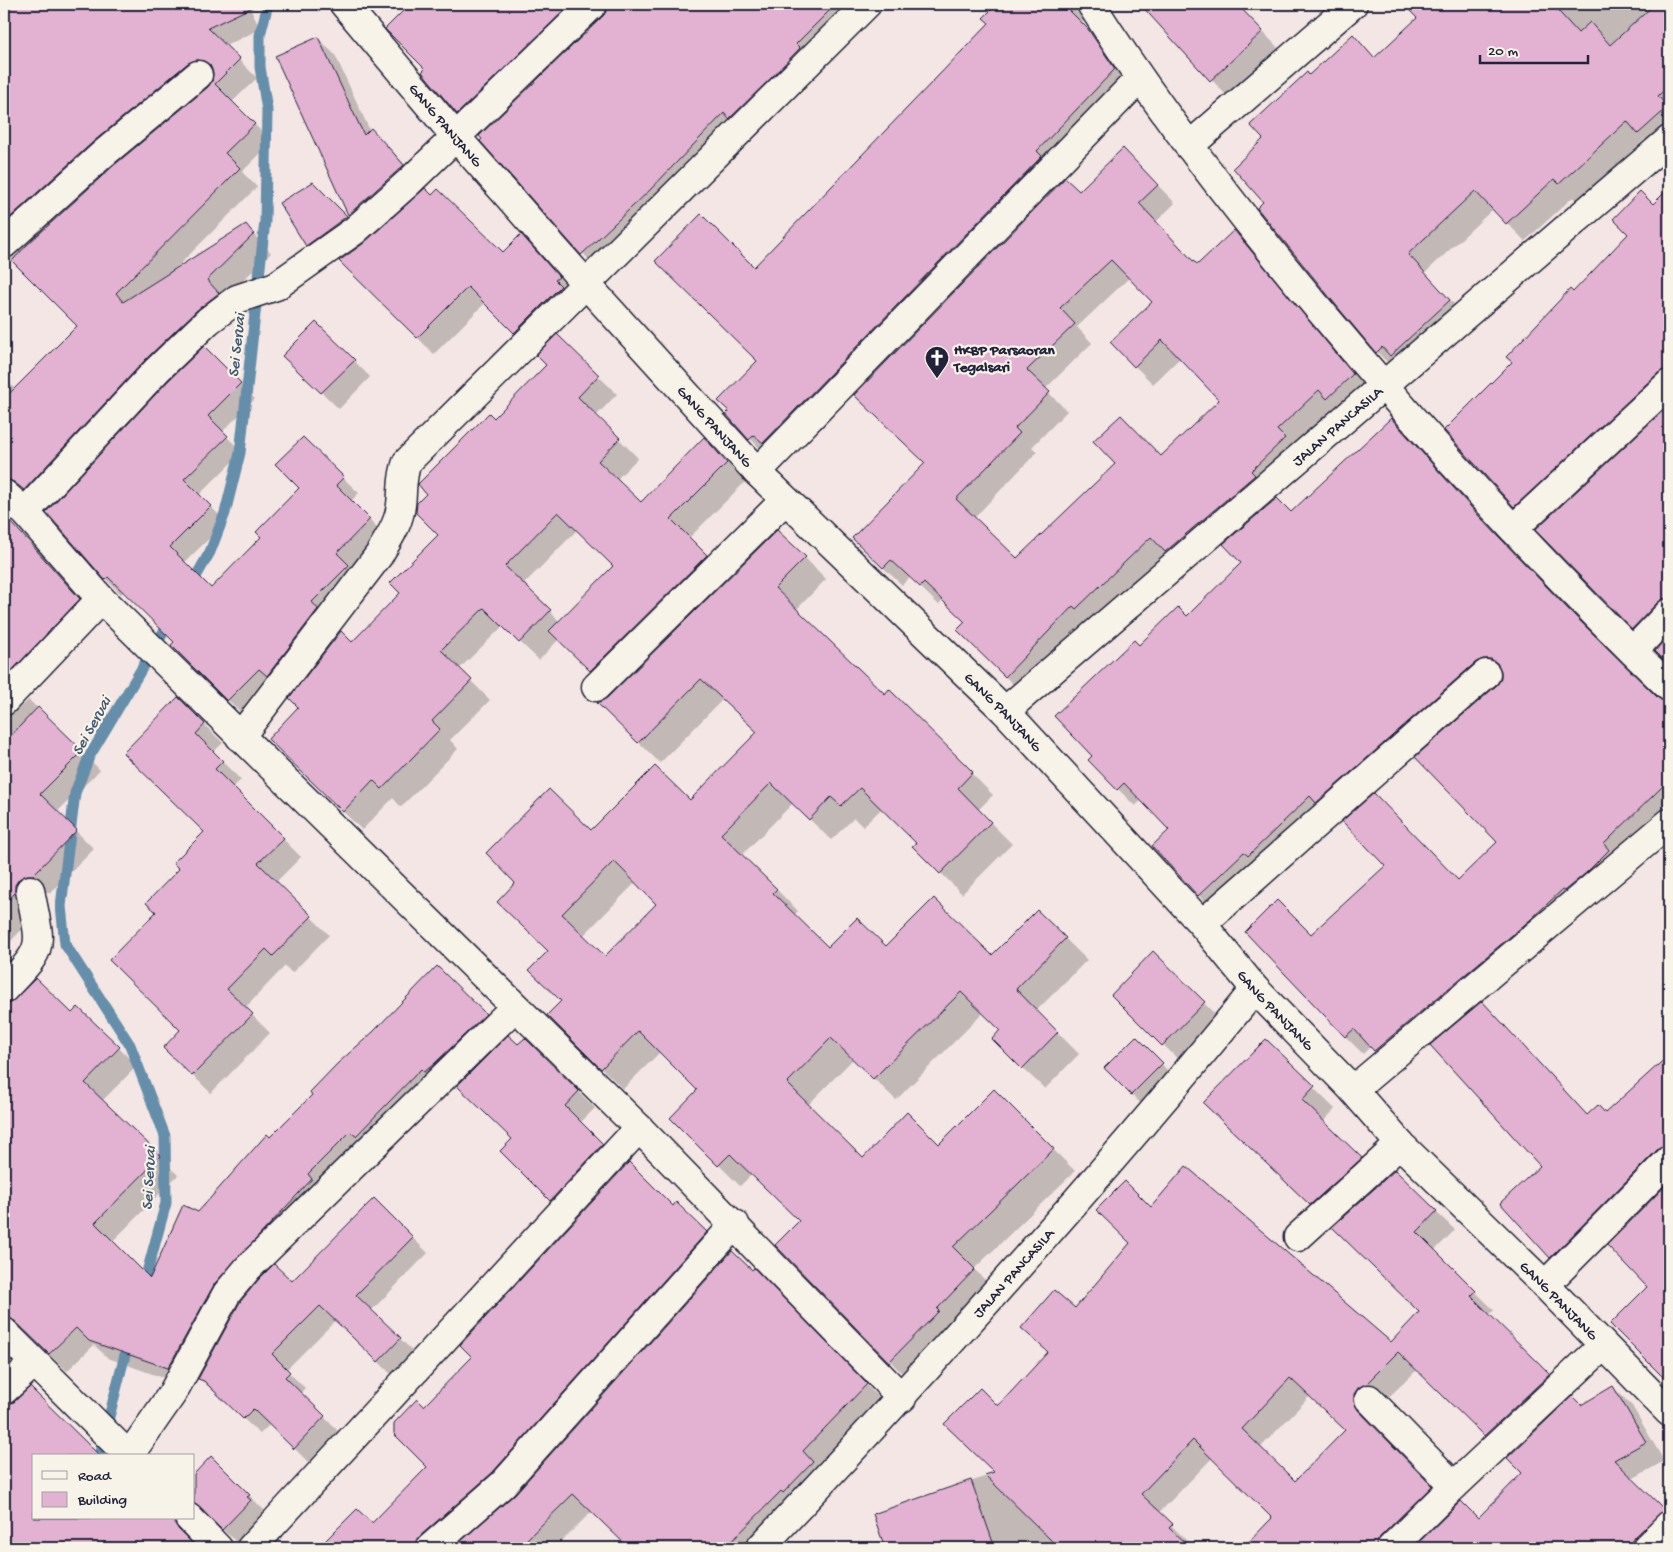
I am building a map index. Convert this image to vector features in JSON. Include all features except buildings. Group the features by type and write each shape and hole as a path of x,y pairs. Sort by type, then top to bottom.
{"street":[{"name":"GANG PANJANG","path":"344,4 456,137 586,284 757,472 1005,711 1202,924 1255,989 1353,1090 1400,1144 1545,1285 1669,1412"},
{"path":"26,512 157,370 208,321 237,299 276,286 354,231 409,182 593,4"},
{"path":"240,737 379,555 395,528 401,505 401,477 407,462 867,4"},
{"path":"1091,4 1139,79 1253,231 1383,386 1512,529 1669,687"},
{"path":"1189,146 1353,4"},
{"path":"4,244 102,154 198,75"},
{"path":"757,472 1139,79"},
{"name":"JALAN PANCASILA","path":"1005,711 1669,140"},
{"path":"1512,529 1669,384"},
{"path":"4,494 26,512 101,599 169,668 639,1128 902,1398"},
{"path":"596,687 785,500"},
{"path":"4,701 101,599"},
{"path":"1632,651 1669,613"},
{"path":"1202,924 1486,674"},
{"path":"1353,1090 1669,823"},
{"path":"4,989 31,961 39,945 30,890"},
{"name":"JALAN PANCASILA","path":"767,1546 902,1398 1190,1070 1255,989"},
{"path":"4,1332 126,1453 172,1394 228,1293 248,1268 514,1007"},
{"path":"251,1548 639,1128"},
{"path":"1298,1237 1400,1144"},
{"path":"1545,1285 1669,1160"},
{"path":"430,1548 503,1484 734,1224"},
{"path":"1391,1548 1603,1346"},
{"path":"4,1390 34,1362"},
{"path":"1369,1399 1454,1486"},
{"path":"191,1520 218,1548"},
{"path":"1646,1548 1669,1525"}],"waterway":[{"name":"Sei Seruai","path":"190,587 210,552 225,513 240,453 265,221 267,110 260,67 260,35 268,4"},
{"name":"Sei Seruai","path":"143,1287 166,1203 165,1136 130,1045 65,944 61,906 75,793 89,757 172,618"},
{"name":"Sei Seruai","path":"100,1454 129,1339"}],"place":[{"name":"HKBP Parsaoran Tegalsari","path":"937,379"}]}
